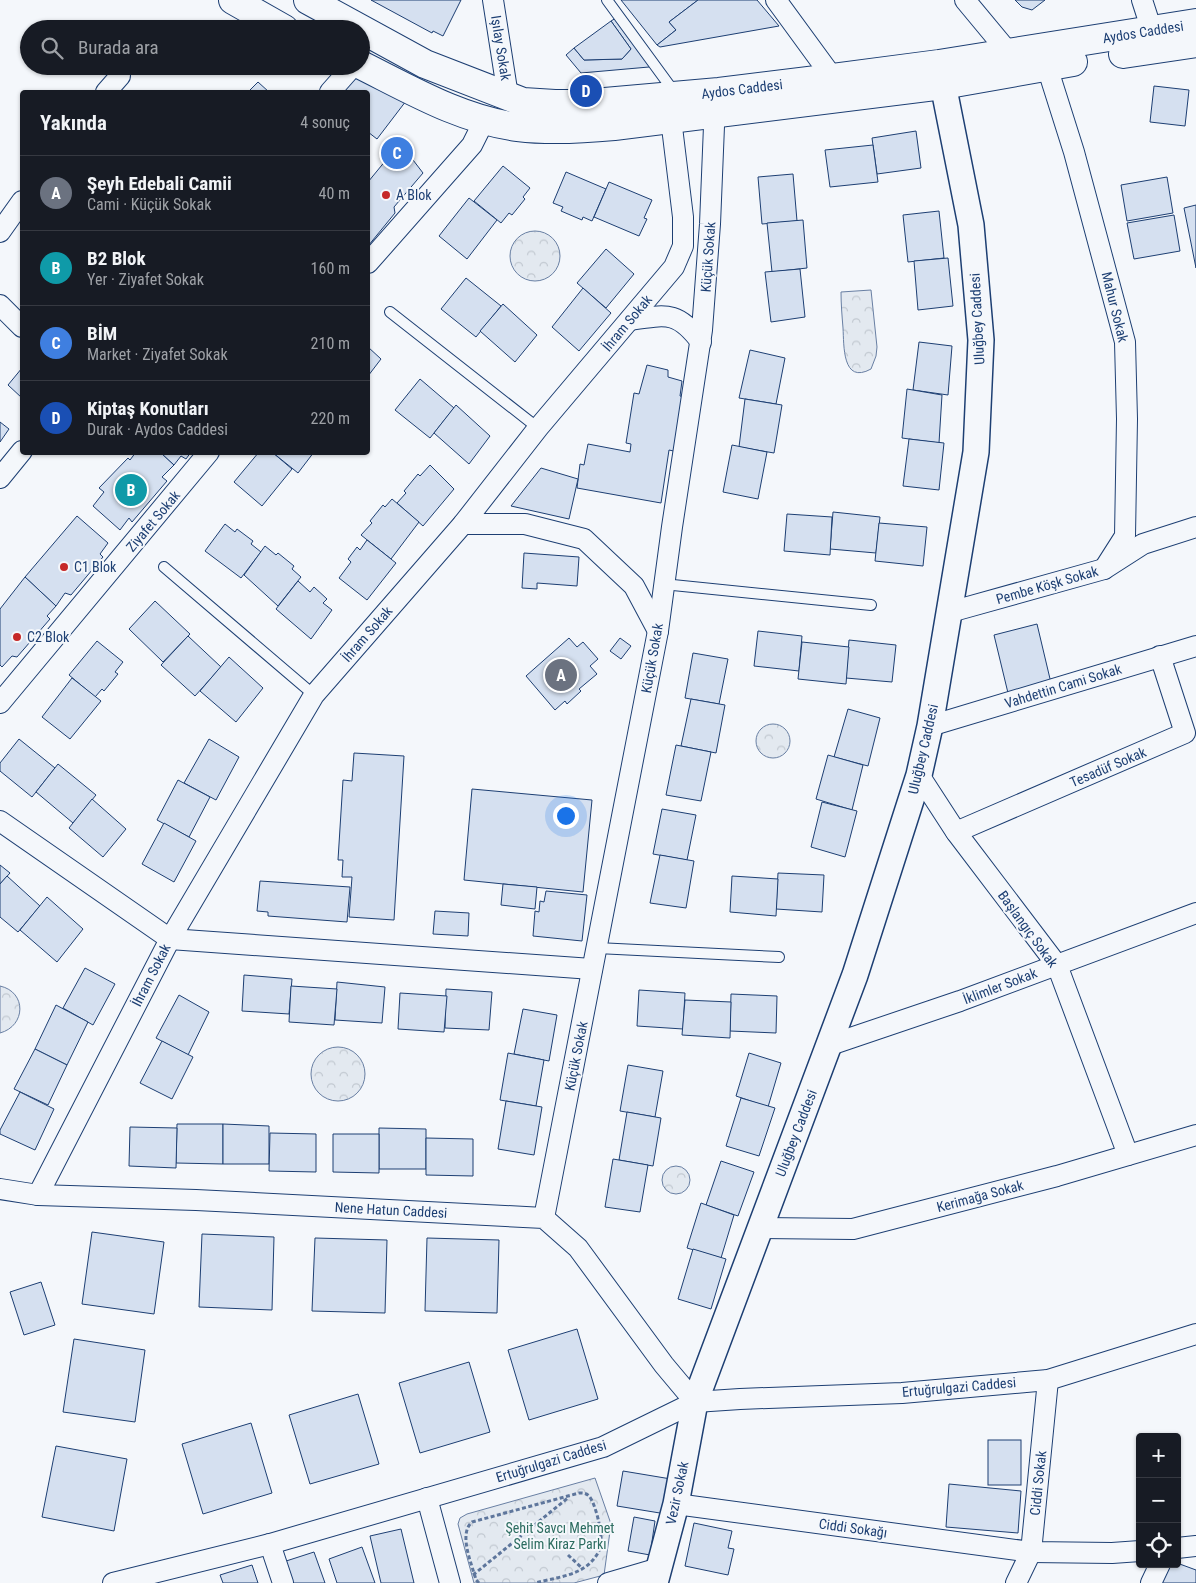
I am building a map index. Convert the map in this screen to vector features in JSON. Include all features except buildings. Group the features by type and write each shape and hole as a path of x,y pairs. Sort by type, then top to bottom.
{"main road":[{"path":"233,0 268,20"},
{"name":"Aydos Caddesi","path":"308,0 345,20"},
{"name":"Aydos Caddesi","path":"712,103 834,78 941,74 1009,52 1044,57 1152,31 1196,40"},
{"name":"Aydos Caddesi","path":"370,34 425,64 508,96 524,102 555,104 712,103 941,74 1044,57 1196,40"},
{"name":"Aydos Caddesi","path":"370,69 446,106 485,119 516,126 548,129 582,129 671,104"}],"street":[{"name":"Işılay Sokak","path":"493,0 508,96"},
{"path":"776,0 834,78"},
{"path":"965,0 1009,52"},
{"path":"1142,0 1152,31"},
{"name":"Mahur Sokak","path":"1044,57 1074,152 1125,342 1125,536 1104,569"},
{"name":"Uluğbey Caddesi","path":"695,1402 855,975 920,775 930,726 976,452 981,340 971,225 941,74"},
{"path":"332,90 345,75"},
{"path":"108,90 120,76"},
{"name":"Küçük Sokak","path":"544,1218 658,631 663,584 700,342 710,224 712,103"},
{"name":"İhram Sokak","path":"38,1195 170,939 314,695 464,524 538,428 674,267 683,246 683,218 671,104"},
{"path":"370,261 472,145 485,119"},
{"path":"0,232 20,204"},
{"path":"0,305 20,325"},
{"path":"630,320 666,316 682,321 692,330 700,342"},
{"path":"0,478 20,453"},
{"name":"Ziyafet Sokak","path":"0,704 208,455"},
{"path":"464,524 525,524 584,540 634,586 658,631"},
{"name":"Pembe Köşk Sokak","path":"950,612 1104,569 1143,544 1196,527"},
{"name":"Vahdettin Cami Sokak","path":"930,726 1196,646"},
{"name":"Tesadüf Sokak","path":"956,832 1185,733 1160,656"},
{"name":"Başlangıç Sokak","path":"920,775 956,832 1057,965 1128,1155"},
{"path":"0,821 170,939 592,969"},
{"name":"İklimler Sokak","path":"830,1045 960,1001 1196,913"},
{"name":"Kerimağa Sokak","path":"760,1228 852,1229 1196,1135"},
{"name":"Nene Hatun Caddesi","path":"0,1189 38,1195 196,1200 544,1218"},
{"path":"544,1218 578,1248 664,1365 695,1402"},
{"name":"Ertuğrulgazi Caddesi","path":"114,1583 270,1544 603,1447 695,1402 902,1393 1048,1380 1196,1334"},
{"name":"Ciddi Sokak","path":"1016,1583 1031,1552 1048,1380"},
{"name":"Vezir Sokak","path":"657,1576 676,1504 695,1402"},
{"path":"427,1498 450,1583"},
{"name":"Ciddi Sokağı","path":"676,1504 1031,1552 1112,1553 1136,1551"},
{"path":"270,1544 283,1583"},
{"path":"1181,1548 1196,1546"},
{"path":"1151,1583 1158,1568"},
{"path":"608,1583 657,1576"}],"lane":[{"path":"607,0 671,104"},
{"path":"390,312 538,428"},
{"path":"164,567 314,695"},
{"path":"663,584 871,604"},
{"path":"596,948 779,957"}],"path":[{"path":"479,1583 474,1575 465,1539 468,1526 472,1522 584,1492 590,1497 593,1504 601,1534 600,1548 592,1561 583,1569 535,1583"},
{"path":"474,1575 571,1494"},
{"path":"568,1555 583,1569"}],"green space":[{"path":"530,231 540,231 553,238 560,251 560,261 553,274 540,281 530,281 521,277 514,270 510,261 510,251 514,242 521,235"},
{"path":"871,290 877,347 876,356 871,369 862,373 855,372 846,361 841,292"},
{"path":"773,724 780,725 785,729 789,734 789,748 785,753 780,757 773,758 766,757 761,753 757,748 756,741 757,734 761,729 766,725"},
{"path":"0,986 9,989 15,995 20,1009 19,1017 15,1024 0,1033"},
{"path":"333,1047 343,1047 353,1051 361,1059 365,1074 361,1089 353,1097 343,1101 333,1101 323,1097 315,1089 311,1079 311,1069 315,1059 323,1051"},
{"path":"676,1166 686,1170 690,1180 686,1190 676,1194 666,1190 662,1180 666,1170"},
{"name":"Şehit Savcı Mehmet Selim Kiraz Parkı","path":"595,1478 611,1524 604,1575 574,1583 474,1583 458,1524 460,1518 467,1514"}],"place":[{"name":"Kiptaş Konutları","path":"586,91"},
{"name":"BİM","path":"397,153"},
{"name":"A Blok","path":"386,195"},
{"name":"B2 Blok","path":"131,490"},
{"name":"C1 Blok","path":"64,567"},
{"name":"C2 Blok","path":"17,637"},
{"name":"Şeyh Edebali Camii","path":"561,675"}]}
